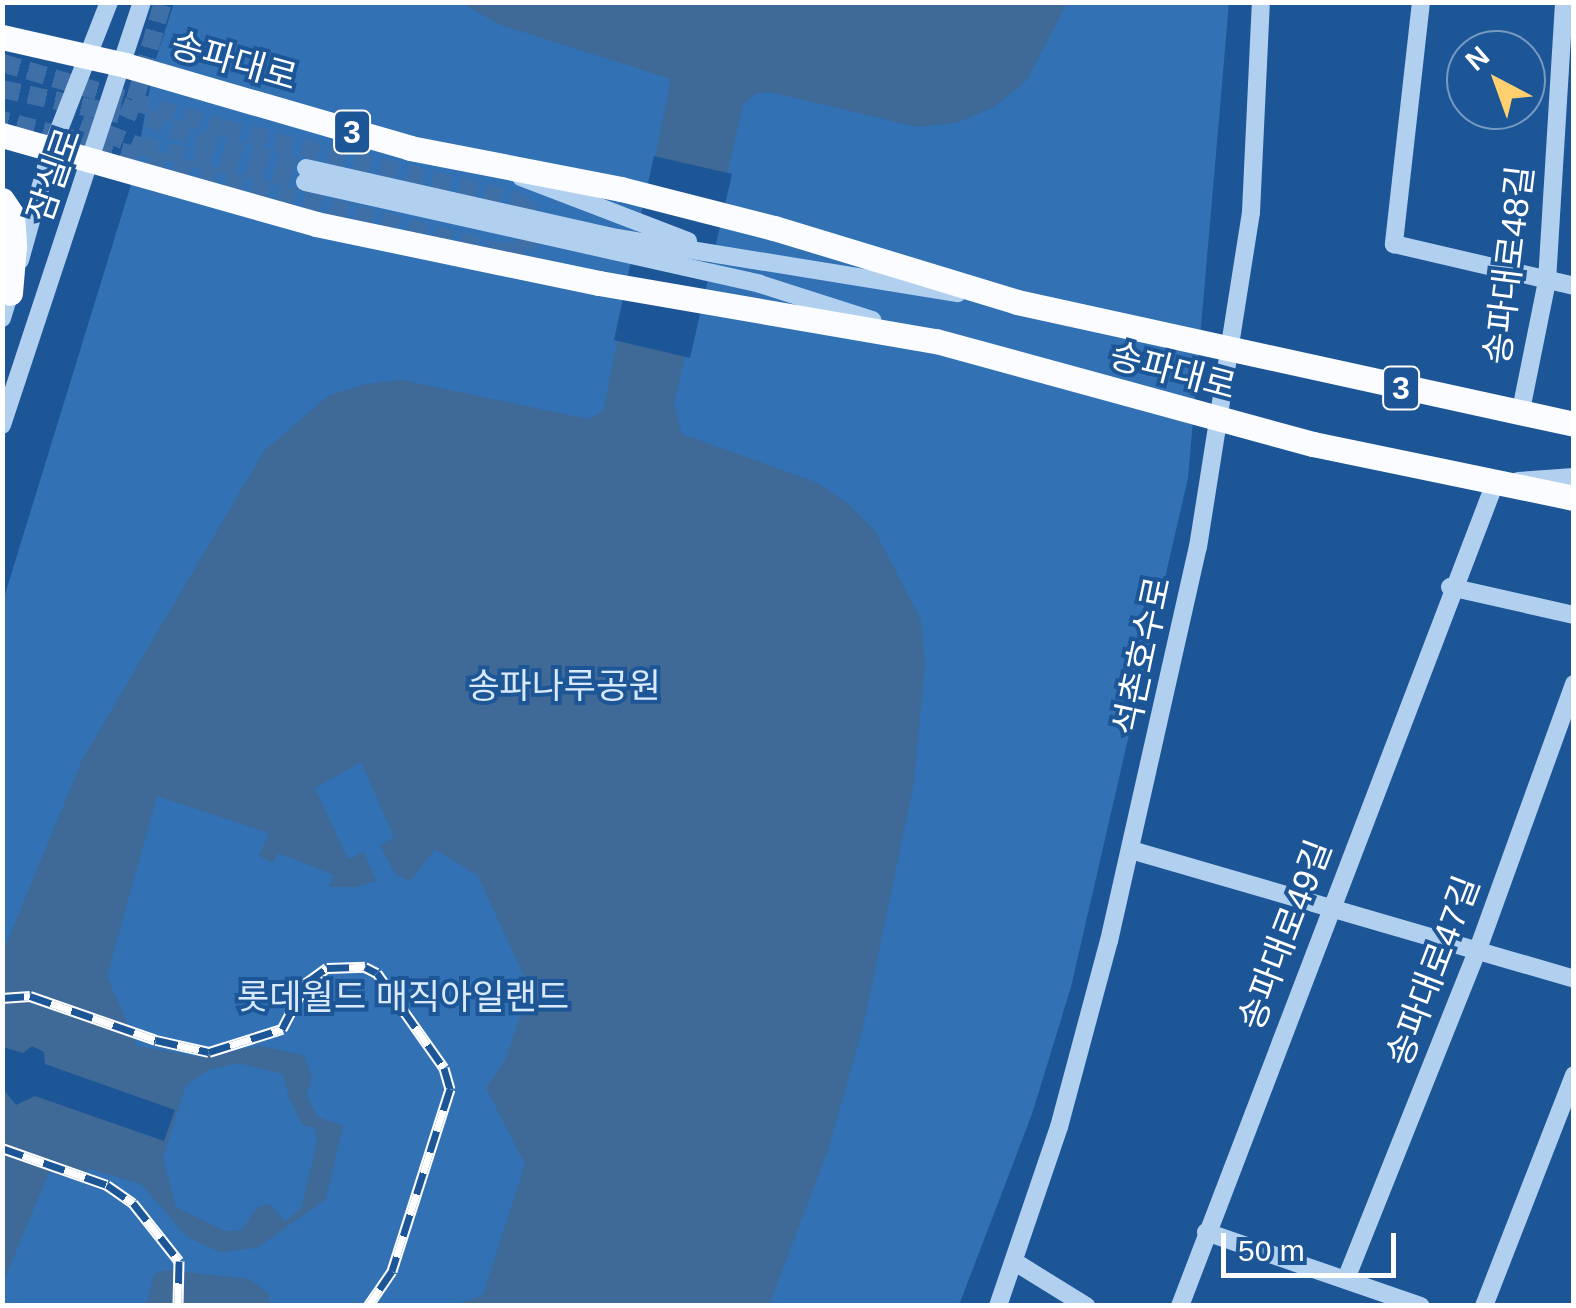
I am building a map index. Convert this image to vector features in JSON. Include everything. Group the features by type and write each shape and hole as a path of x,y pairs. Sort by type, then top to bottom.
{"main road":[{"name":"송파대로","path":"2,37 125,64 499,168 621,189 774,228 1017,302 1574,424"},
{"name":"3","path":"2,135 93,163"},
{"name":"송파대로","path":"93,163 316,224 599,283 936,341 1220,420 1574,498"},
{"path":"2,200 12,215 10,292"}],"street":[{"name":"잠실로","path":"2,318 52,150 108,2"},
{"name":"잠실로","path":"2,425 93,163 142,2"},
{"name":"석촌호수로","path":"998,1306 1059,1127 1131,850 1220,420 1251,212 1261,2"},
{"path":"1421,2 1394,244 1574,286"},
{"name":"송파대로48길","path":"1520,415 1547,281 1564,2"},
{"path":"499,168 611,235 936,341"},
{"path":"305,175 765,265 1017,302"},
{"path":"1502,481 1574,476"},
{"name":"송파대로49길","path":"1180,1306 1450,587 1502,481"},
{"path":"1450,587 1574,614"},
{"name":"송파대로47길","path":"1346,1279 1477,952 1574,684"},
{"path":"1131,850 1574,979"},
{"path":"1484,1306 1574,1075"},
{"path":"1206,1232 1421,1306"},
{"path":"1015,1262 1086,1306"}],"green space":[{"name":"송파나루공원","path":"174,3 1229,3 1188,478 1071,987 1032,1114 959,1305 3,1306 3,601 134,175 154,65"}],"shaded area":[{"path":"462,3 1067,3 1027,80 994,107 956,123 917,127 775,93 756,93 743,105 674,404 682,434 818,483 848,504 875,531 921,620 925,664 914,783 863,1027 828,1150 769,1305 453,1305 483,1295 525,1164 486,1088 505,1060 530,989 478,876 435,849 410,881 395,874 380,845 394,837 361,762 315,788 348,859 364,852 376,881 356,887 329,887 334,875 278,853 273,863 259,856 269,833 157,796 107,976 137,1046 199,1057 259,1046 304,1055 312,1078 306,1095 318,1117 343,1126 326,1199 257,1248 220,1252 187,1237 141,1184 90,1169 73,1179 49,1172 3,1283 3,952 82,760 264,451 328,396 366,384 402,380 588,419 603,411 671,79 498,24","holes":["237,1063 283,1074 289,1098 303,1126 315,1127 317,1142 301,1209 285,1221 269,1204 257,1207 242,1230 225,1231 176,1207 163,1158 186,1085 209,1070"]},
{"path":"165,1270 250,1279 269,1294 269,1305 146,1305 154,1274"}],"pier":[{"path":"654,156 732,174 690,358 614,340"},
{"path":"32,1046 44,1052 45,1064 175,1110 164,1141 35,1096 16,1105 3,1089 3,1047 23,1053"}],"tunnel":[{"path":"135,100 163,2"},
{"path":"2,63 223,128 518,201 532,213 535,233 524,248 504,253 2,120"},
{"path":"2,89 119,114"},
{"path":"122,106 199,140 306,168"},
{"path":"56,114 144,148"},
{"path":"141,146 305,182"}],"railway":[{"path":"2,998 30,996 156,1040 209,1052 282,1029 306,983 327,968 365,967 377,973 444,1068 450,1089 392,1271 368,1306"},
{"path":"2,1148 107,1185 133,1203 179,1261 178,1306"}],"park label":[{"name":"롯데월드 매직아일랜드","path":"403,997"}]}
